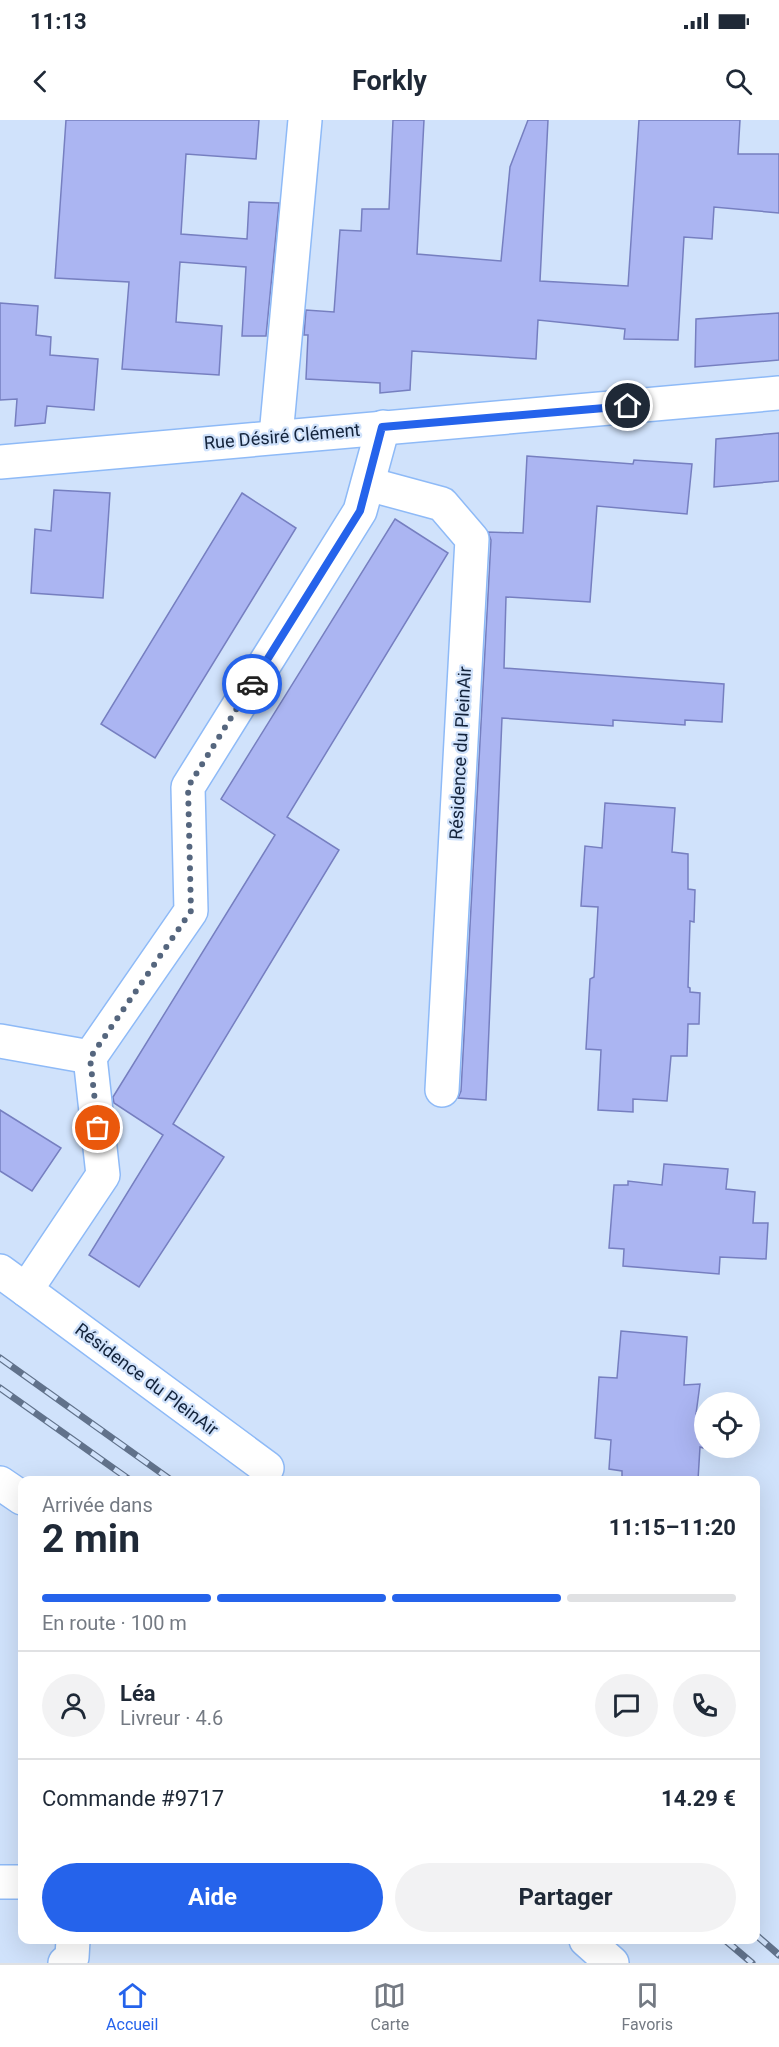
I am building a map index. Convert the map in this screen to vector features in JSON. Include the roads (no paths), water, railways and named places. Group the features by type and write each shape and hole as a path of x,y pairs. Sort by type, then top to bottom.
{"main road":[{"path":"276,436 305,120"},
{"name":"Rue Désiré Clément","path":"0,462 779,393"},
{"path":"26,1290 103,1175 90,1058 191,911 188,787 360,511 382,427"},
{"name":"Résidence du PleinAir","path":"368,484 442,504 472,539 442,1090"},
{"path":"0,1041 90,1058"},
{"name":"Résidence du PleinAir","path":"0,1271 267,1468"},
{"path":"0,1483 18,1495"},
{"path":"0,1882 18,1882"},
{"path":"591,1944 612,1963"}],"railway":[{"path":"0,1358 165,1476"},
{"path":"0,1388 124,1476"},
{"path":"760,1938 779,1955"},
{"path":"730,1944 752,1963"}]}
